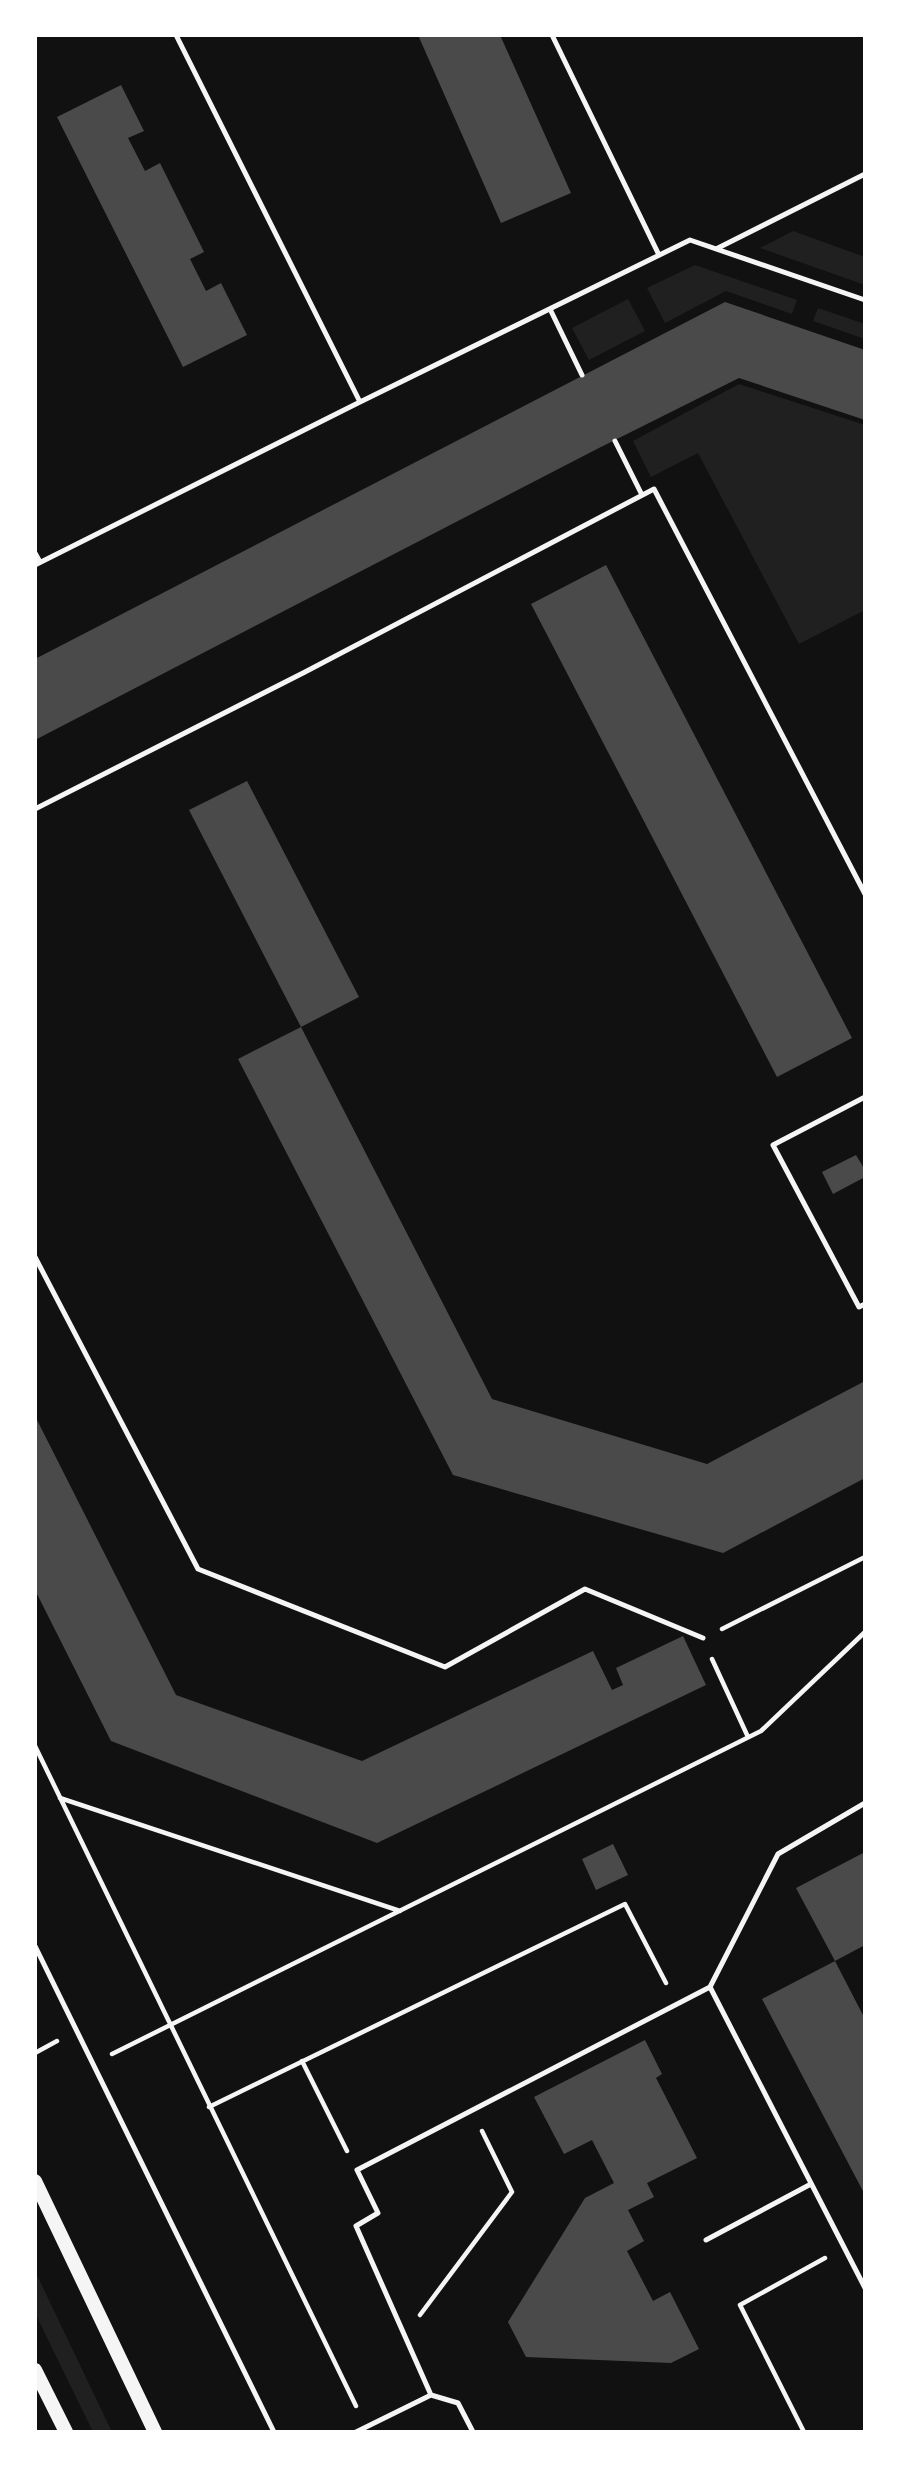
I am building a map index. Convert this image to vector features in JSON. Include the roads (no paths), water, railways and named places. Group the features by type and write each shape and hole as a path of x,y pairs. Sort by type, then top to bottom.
{"main road":[{"path":"35,2182 155,2432"},
{"path":"35,2370 65,2432"}],"lane":[{"path":"176,35 360,402"},
{"path":"552,35 659,256"},
{"path":"716,249 865,174"},
{"path":"35,552 37,564 690,240 865,300"},
{"path":"550,309 582,375"},
{"path":"615,441 642,495"},
{"path":"35,809 654,489 865,894"},
{"path":"865,1097 773,1145 859,1307 865,1304"},
{"path":"35,1257 198,1569 445,1667 585,1589 703,1638"},
{"path":"431,2395 356,2226 378,2213 357,2170 710,1987 778,1854 865,1803"},
{"path":"35,1946 274,2432"},
{"path":"710,1987 865,2288"},
{"path":"706,2240 811,2185"},
{"path":"356,2432 431,2395 458,2403 473,2432"}]}
